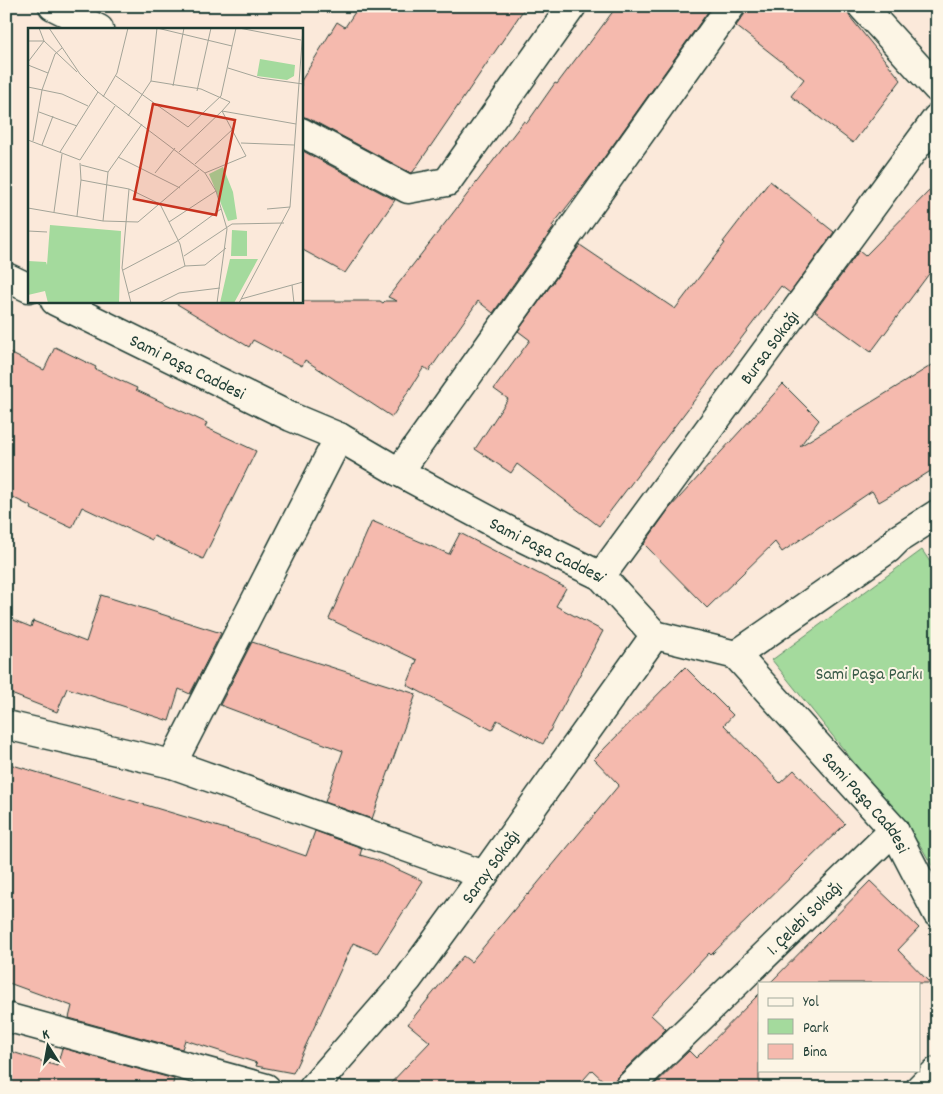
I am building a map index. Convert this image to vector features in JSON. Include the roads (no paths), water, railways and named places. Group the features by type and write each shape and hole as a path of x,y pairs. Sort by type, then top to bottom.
{"street":[{"path":"54,6 97,28"},
{"path":"302,133 408,189 447,182 572,6"},
{"path":"399,472 731,6"},
{"path":"862,6 937,88"},
{"name":"Bursa Sokağı","path":"601,576 937,118"},
{"path":"6,277 28,288"},
{"name":"Sami Paşa Caddesi","path":"57,302 291,417 340,437 399,472 515,534 601,576 655,635"},
{"path":"172,764 340,437"},
{"path":"655,635 736,655 888,549 898,539 937,514"},
{"name":"Saray Sokağı","path":"313,1088 408,978 655,635"},
{"name":"Sami Paşa Caddesi","path":"736,655 894,830 937,913"},
{"path":"6,725 172,764 484,875"},
{"name":"1. Çelebi Sokağı","path":"628,1088 894,830"},
{"path":"6,1017 266,1088"},
{"path":"920,1088 937,1071"}],"park label":[{"name":"Sami Paşa Parkı","path":"869,673"}]}
